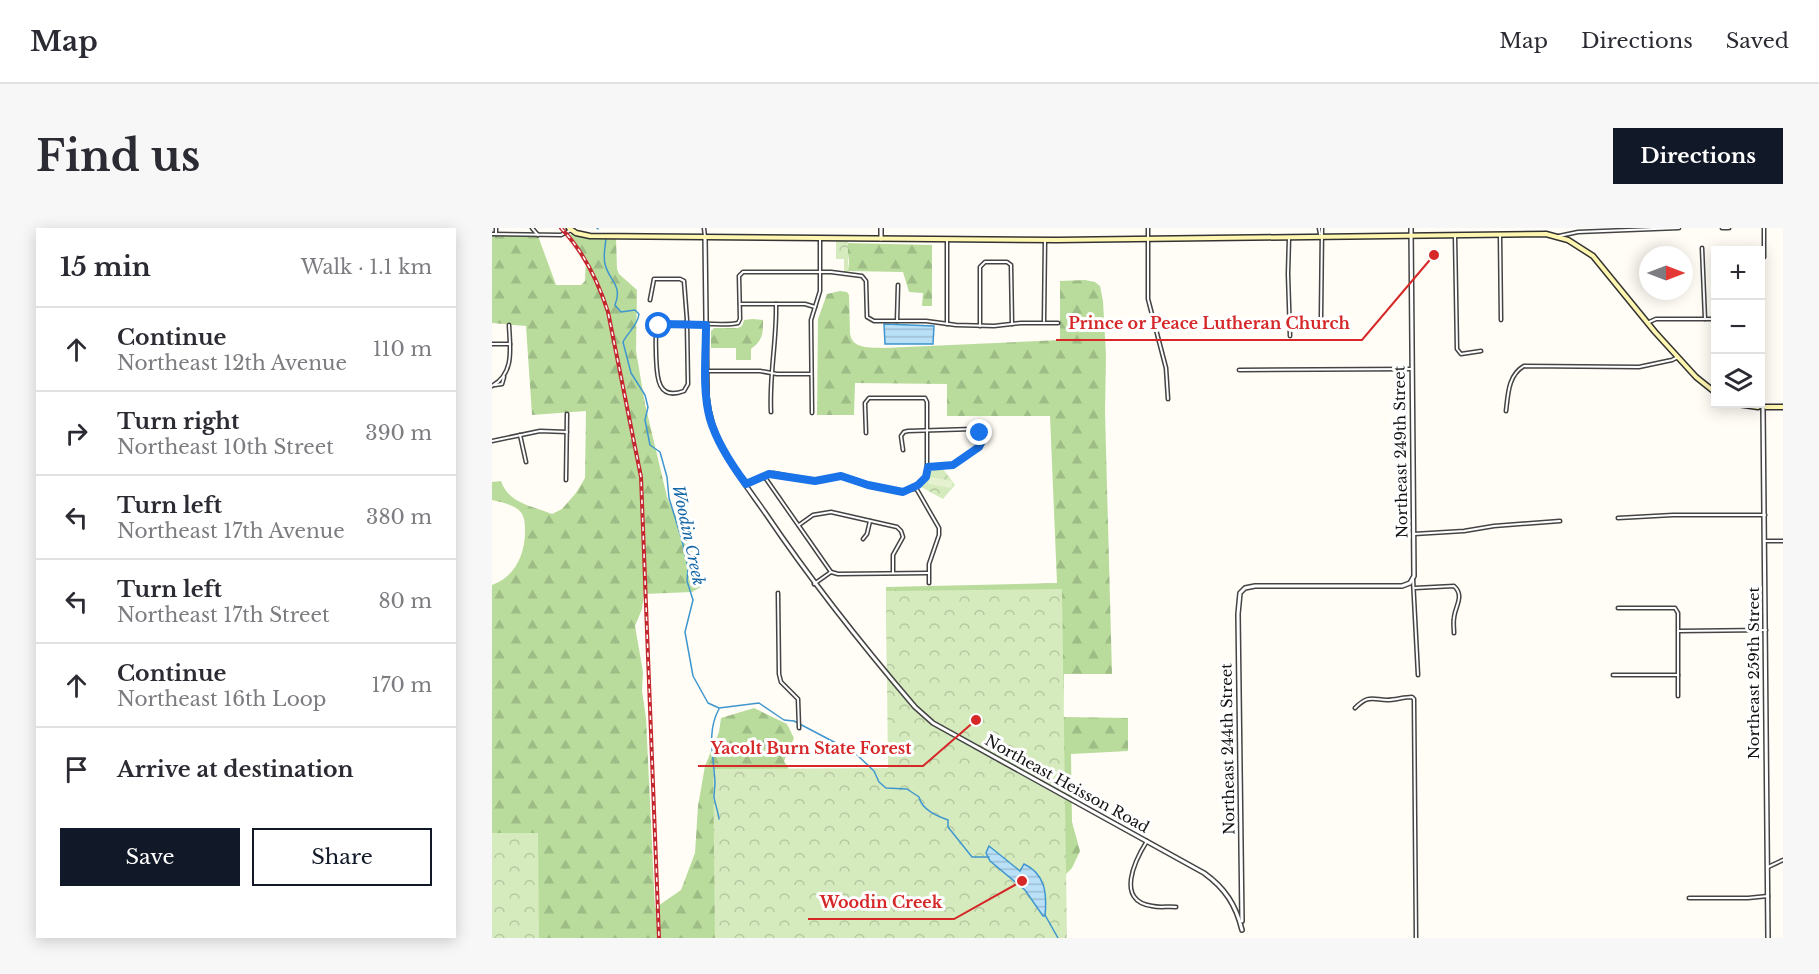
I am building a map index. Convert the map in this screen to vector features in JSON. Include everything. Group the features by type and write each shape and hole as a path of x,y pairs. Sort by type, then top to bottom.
{"main road":[{"path":"570,229 586,236 947,240 1538,234 1559,236 1575,243 1598,261 1647,323 1711,389"},
{"path":"1765,407 1783,407"}],"street":[{"path":"496,228 494,234 538,235 567,234 570,229"},
{"path":"532,228 538,235"},
{"path":"704,228 705,237"},
{"path":"881,228 881,239"},
{"path":"1148,228 1148,299 1166,368 1168,399"},
{"path":"1320,228 1321,317"},
{"name":"Northeast 249th Street","path":"1411,228 1413,579 1418,675"},
{"path":"1559,236 1578,232 1679,228"},
{"path":"1722,228 1729,228"},
{"path":"1764,228 1764,246"},
{"path":"1500,235 1501,320"},
{"path":"1455,236 1457,349 1461,354 1481,351"},
{"name":"Northeast Heisson Road","path":"705,237 706,371 711,421 727,458 814,584 915,707 933,723 1209,876 1222,887 1233,903 1242,930"},
{"path":"812,413 810,320 820,291 820,238"},
{"path":"1289,238 1287,274 1290,336"},
{"path":"947,240 947,324"},
{"path":"1044,323 1045,240"},
{"path":"1702,249 1705,320"},
{"path":"980,326 982,264 1007,262 1012,267 1012,324"},
{"path":"650,300 654,279 684,281 687,324 687,384 686,389 679,393 669,392 658,383 656,332 659,326 665,324 687,324 706,325 738,323 741,273 745,272 820,272 865,278 868,319 874,321 926,321 980,326 1058,323"},
{"path":"897,321 898,285"},
{"path":"740,304 805,304 815,307"},
{"path":"771,412 776,304"},
{"path":"1647,323 1656,320 1711,319"},
{"path":"493,385 504,376 509,363 509,325"},
{"path":"492,344 510,344"},
{"path":"1506,411 1511,381 1516,371 1524,366 1639,367 1678,357"},
{"path":"1239,370 1412,369"},
{"path":"706,371 811,374"},
{"path":"746,484 764,475 776,474 815,481 844,476 868,485 898,492 916,488 926,477 928,467 927,402 924,398 870,398 866,403 866,433"},
{"name":"Northeast 259th Street","path":"1762,408 1768,938"},
{"path":"566,480 567,414"},
{"path":"903,450 900,438 904,432 973,429 980,433 982,439 979,447 953,465 928,467"},
{"path":"492,441 540,431 567,432"},
{"path":"520,435 525,462"},
{"path":"764,475 831,572 838,574 928,573"},
{"path":"916,488 939,528 939,535 929,564 928,583"},
{"path":"799,525 813,515 831,512 898,527 903,535 893,555 893,573"},
{"path":"1618,518 1674,515 1765,515"},
{"path":"863,539 867,534 870,521"},
{"path":"1414,534 1560,521"},
{"path":"1765,541 1783,541"},
{"path":"814,584 831,572"},
{"name":"Northeast 244th Street","path":"1242,930 1238,597 1242,591 1255,586 1402,586 1413,579"},
{"path":"1414,588 1454,586 1458,590 1460,598 1454,616 1454,633"},
{"path":"778,593 778,674 781,682 798,699 799,728"},
{"path":"1618,608 1675,608 1678,613 1679,631 1678,696"},
{"path":"1679,631 1766,630"},
{"path":"1613,675 1678,675"},
{"path":"1355,708 1371,697 1388,700 1412,697 1414,699 1416,938"},
{"path":"1147,841 1139,854 1130,879 1132,892 1143,904 1176,907"},
{"path":"1768,867 1783,860"},
{"path":"1233,903 1242,893"},
{"path":"1689,898 1768,896"},
{"path":"1242,930 1242,938"}],"green space":[{"path":"492,235 538,236 556,285 581,285 585,281 586,259 569,235 587,238 616,238 619,274 637,290 636,351 645,404 667,497 694,556 700,576 701,587 692,592 644,594 642,609 635,626 643,672 642,691 646,718 655,908 681,890 695,853 698,806 705,766 719,732 721,718 754,708 787,724 794,738 784,761 793,776 880,826 932,714 887,671 886,587 1057,583 1050,416 947,416 947,384 855,383 854,415 817,415 818,319 827,294 840,291 847,292 849,295 850,333 854,342 863,346 884,348 1060,340 1060,281 1085,280 1095,282 1100,286 1106,355 1105,412 1112,674 1064,674 1063,717 1128,718 1128,751 1071,754 1072,822 1080,851 1072,868 1063,877 1053,938 492,938 492,585 506,577 517,564 523,549 525,532 524,518 520,511 508,504 492,500 492,482 501,481 510,495 529,506 552,514 562,509 585,478 586,411 532,415 526,326 492,323"},
{"path":"836,241 848,241 848,272 844,272 844,259 836,259"},
{"path":"847,243 932,245 932,306 922,306 923,293 909,292 903,272 848,271"},
{"path":"744,320 763,320 763,329 760,340 751,349 751,360 736,360 736,348 711,348 711,331 714,328 738,328 742,326"},
{"path":"932,470 944,470 955,485 943,499 921,487"},
{"path":"930,477 953,481 951,488 928,484"},
{"path":"1062,589 1067,938 715,938 713,769 888,768 886,591"},
{"path":"492,833 538,833 539,938 492,938"}],"water":[{"path":"884,324 934,326 933,344 885,344"},
{"path":"989,846 1020,871 1024,864 1037,873 1044,886 1045,916 1025,890 990,861 986,853"}],"waterway":[{"name":"Woodin Creek","path":"606,239 604,261 616,288 615,305 621,312 635,310 639,314 635,325 623,342 631,373 645,395 648,407 645,420 650,445 660,452 667,477 669,498 682,540 688,568 687,581 693,600 685,632 693,676 708,703 719,708 759,703 784,720 794,721 855,753 874,771 879,782 886,788 907,789 919,797 923,806 948,820 948,827 972,857 989,857"},
{"path":"719,709 713,727 712,745 714,797 719,819"},
{"name":"Woodin Creek","path":"1045,915 1058,938"}],"railway":[{"path":"561,228 577,247 589,267 608,312 641,477 659,938"}],"place":[{"name":"Prince or Peace Lutheran Church","path":"1434,255"},
{"name":"Yacolt Burn State Forest","path":"976,720"},
{"name":"Woodin Creek","path":"1022,881"}],"route":[{"path":"659,326 664,324 706,325 707,397 711,421 727,458 746,484 767,474 815,481 841,476 898,492 908,491 924,480 928,467 953,465 979,447 982,441 980,433"}]}
